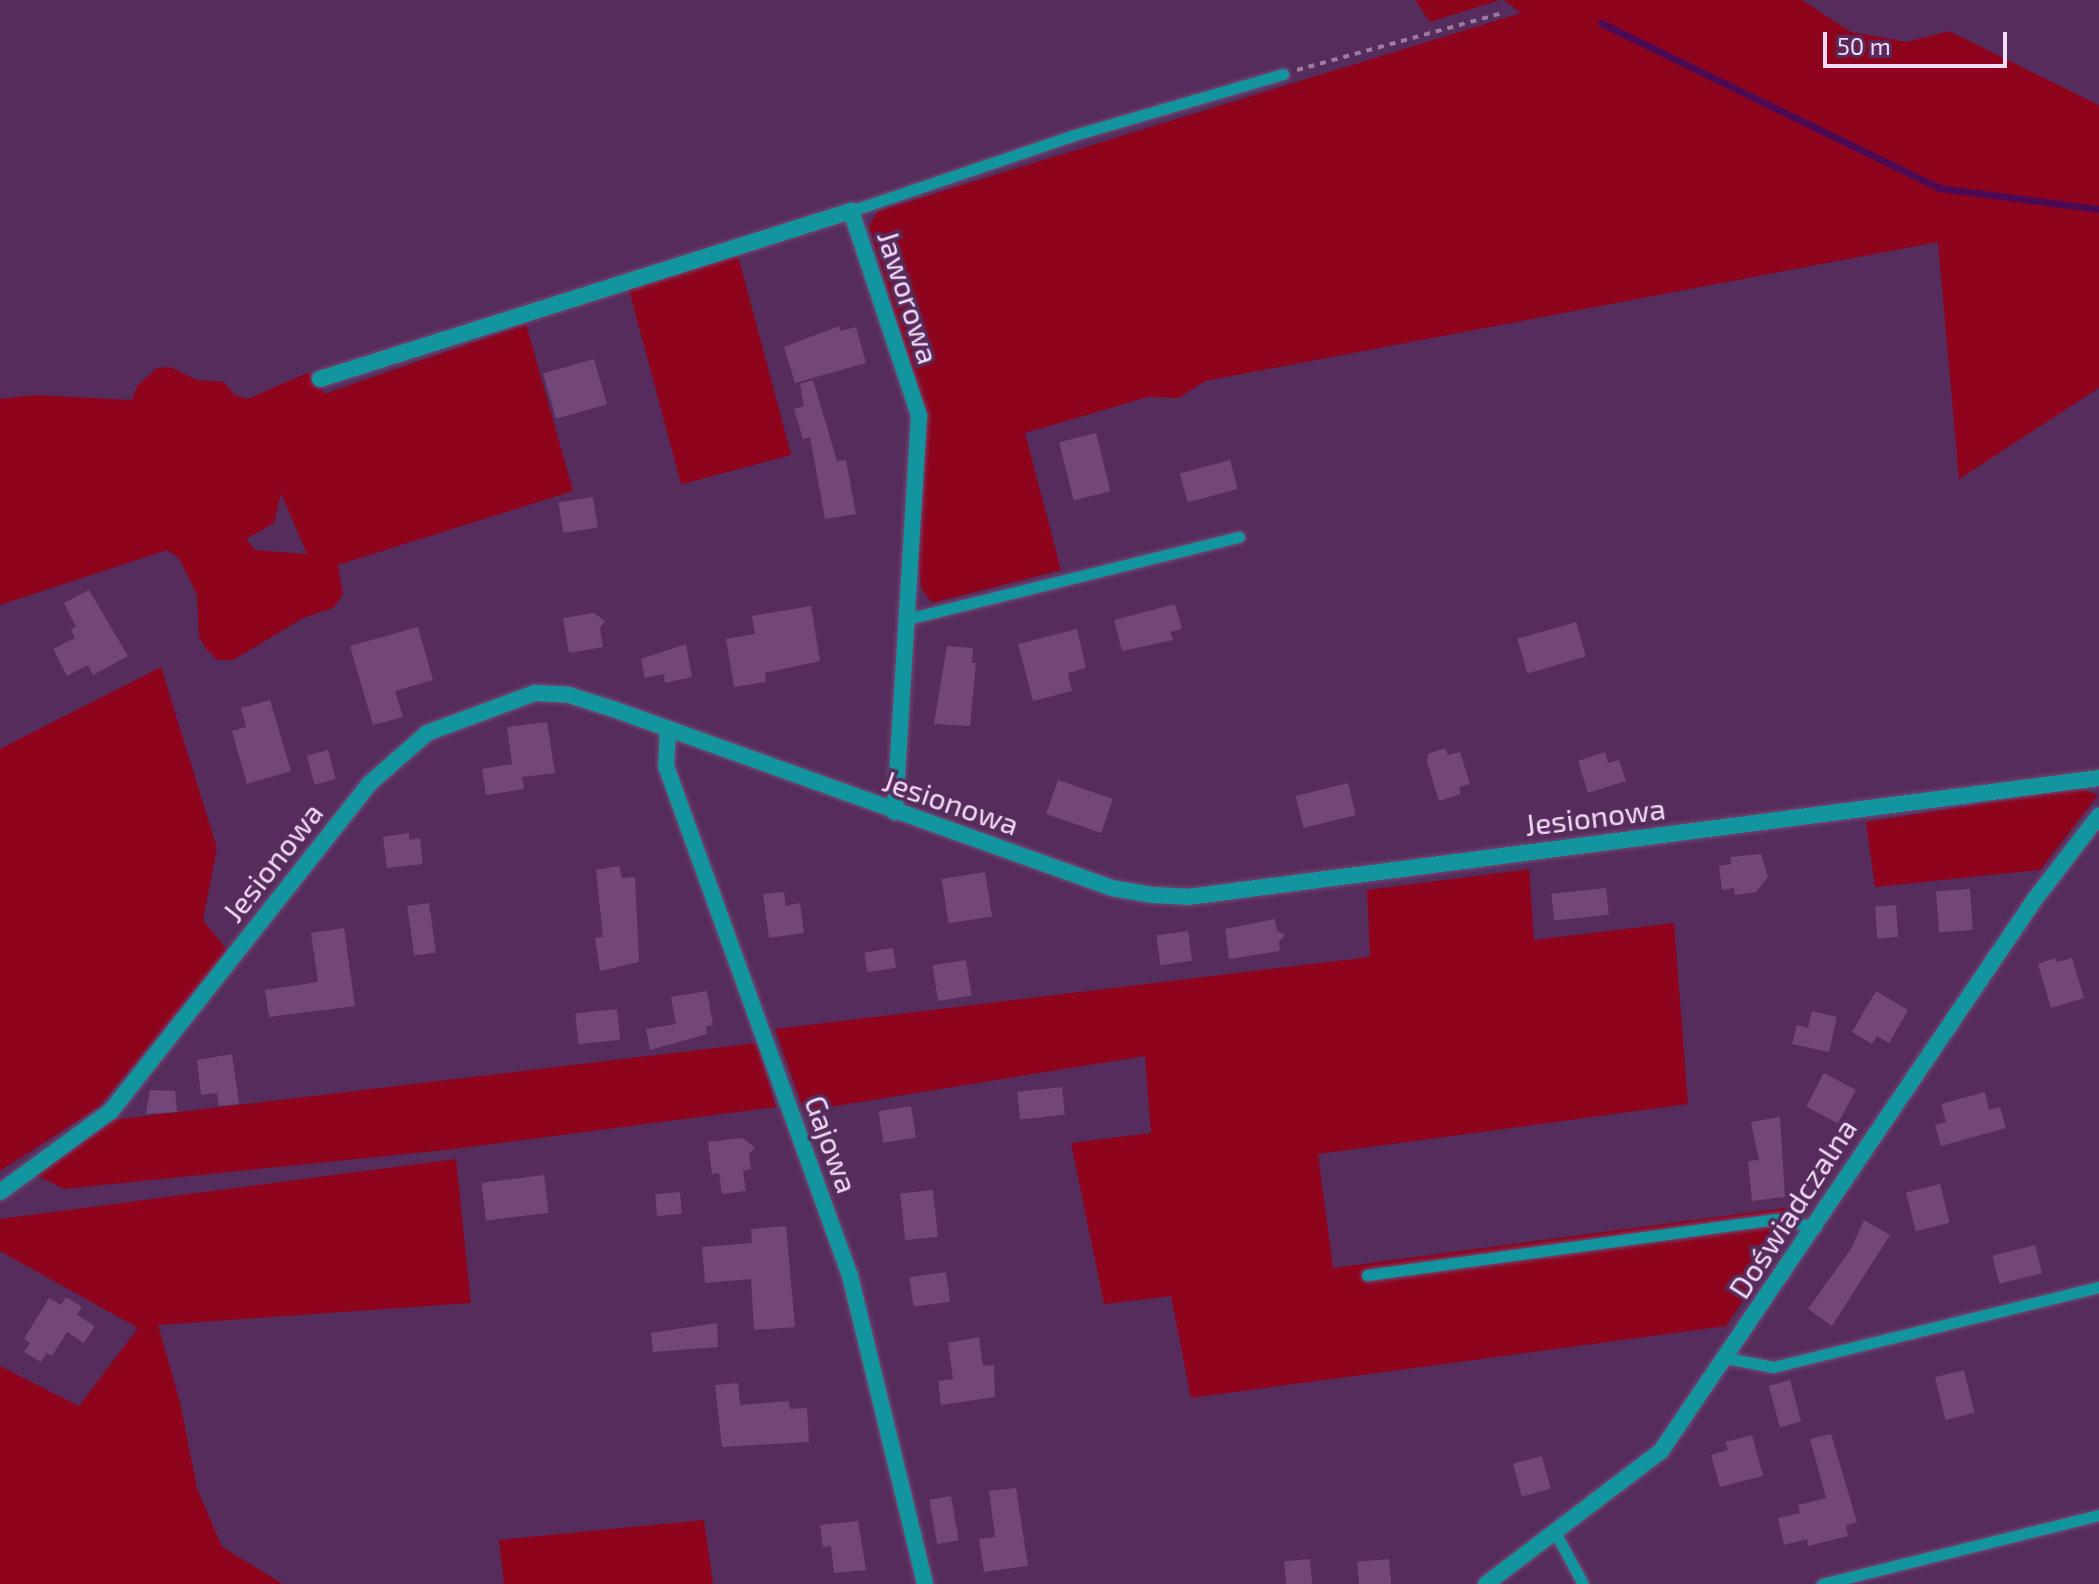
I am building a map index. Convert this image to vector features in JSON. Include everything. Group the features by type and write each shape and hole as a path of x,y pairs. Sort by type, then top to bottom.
{"street":[{"name":"Jaworowa","path":"320,379 851,211 919,416 895,812"},
{"name":"Jesionowa","path":"0,1192 111,1111 369,784 427,733 513,698 551,692 1112,888 1188,897 2099,778"},
{"name":"Gajowa","path":"668,731 666,766 850,1276 925,1584"},
{"name":"Doświadczalna","path":"1486,1584 1556,1534 1661,1451 1816,1227 2035,899 2099,816"}],"lane":[{"path":"851,211 1071,136 1283,74"},
{"path":"907,619 1239,537"},
{"path":"1367,1275 1776,1219 1816,1227"},
{"path":"1726,1358 1773,1367 2099,1287"},
{"path":"1822,1584 2099,1515"},
{"path":"1556,1534 1583,1584"}],"path":[{"path":"1283,74 1499,14"}],"shaded area":[{"path":"1415,0 1500,0 1430,22"},
{"path":"1504,0 1802,0 1851,32 1907,42 1949,31 2099,105 2099,388 1959,479 1938,242 1205,381 1179,398 1148,397 1025,433 1061,570 932,603 921,588 918,561 926,418 869,226 878,211 1521,13"},
{"path":"738,256 791,455 681,484 628,286"},
{"path":"526,324 573,491 338,565 343,595 333,608 303,618 233,660 217,660 199,637 197,595 179,558 167,550 0,605 0,399 34,395 132,400 137,386 157,368 170,367 197,380 224,382 235,395 248,399 307,373 320,379 324,394","holes":["281,493 307,554 255,550 246,539 274,523"]},
{"path":"161,667 217,848 203,920 227,950 100,1106 0,1171 0,749"},
{"path":"2079,788 2098,795 2040,870 1875,887 1866,822"},
{"path":"1529,869 1534,940 1674,923 1688,1104 1318,1154 1333,1268 1807,1205 1726,1326 1191,1398 1171,1296 1104,1304 1071,1143 1151,1133 1145,1056 804,1111 775,1029 1370,957 1367,890"},
{"path":"757,1043 776,1107 454,1149 64,1189 35,1174 112,1120"},
{"path":"456,1159 471,1303 158,1325 180,1402 197,1488 222,1547 283,1584 0,1584 0,1366 79,1406 138,1328 0,1251 0,1219"},
{"path":"704,1520 713,1584 504,1584 499,1540"}],"building":[{"path":"839,326 840,331 856,327 866,363 795,383 784,347"},
{"path":"594,359 607,404 556,419 543,374"},
{"path":"813,380 837,461 846,460 856,514 825,519 810,437 803,439 794,409 804,406 800,384"},
{"path":"1096,433 1111,491 1074,500 1059,442"},
{"path":"1230,460 1238,489 1188,502 1180,473"},
{"path":"593,497 598,528 563,533 558,502"},
{"path":"89,590 128,656 93,675 88,665 67,676 53,649 75,638 71,630 76,627 64,603"},
{"path":"1175,604 1182,629 1170,632 1173,640 1122,651 1114,620"},
{"path":"811,606 820,661 765,673 766,682 734,687 726,639 755,634 752,616"},
{"path":"594,613 605,621 600,628 603,647 569,653 563,618"},
{"path":"1576,622 1586,657 1527,673 1517,639"},
{"path":"418,627 433,680 395,691 403,717 373,725 350,646"},
{"path":"1077,629 1086,668 1068,673 1072,691 1033,701 1018,644"},
{"path":"686,644 692,677 665,683 664,674 645,678 641,659"},
{"path":"947,646 973,648 972,663 976,663 970,726 934,724"},
{"path":"270,700 291,771 247,784 232,731 246,727 241,708"},
{"path":"547,722 555,773 522,777 524,789 486,795 482,769 512,764 507,727"},
{"path":"1445,748 1448,755 1460,752 1470,784 1459,787 1461,794 1439,801 1427,762 1428,754"},
{"path":"328,750 336,779 315,785 307,756"},
{"path":"1605,752 1608,763 1619,760 1626,781 1588,793 1578,761"},
{"path":"1058,780 1113,799 1101,833 1046,814"},
{"path":"1348,783 1356,815 1304,828 1296,796"},
{"path":"409,833 409,840 420,838 423,864 387,868 383,837"},
{"path":"1761,854 1768,877 1756,892 1735,895 1734,888 1722,890 1719,866 1731,864 1730,857"},
{"path":"619,866 622,878 635,877 639,962 600,971 595,938 603,937 596,870"},
{"path":"985,872 992,916 949,923 942,879"},
{"path":"1606,888 1609,915 1554,921 1551,894"},
{"path":"1970,889 1973,930 1939,932 1936,891"},
{"path":"784,892 786,906 800,903 804,933 769,938 763,894"},
{"path":"429,903 436,953 414,956 407,906"},
{"path":"1896,905 1898,937 1877,938 1875,906"},
{"path":"1275,919 1277,931 1285,935 1279,942 1280,951 1229,959 1225,929"},
{"path":"344,928 355,1006 269,1017 265,990 318,982 311,933"},
{"path":"1188,931 1192,961 1160,965 1156,935"},
{"path":"893,948 896,968 867,972 864,953"},
{"path":"2055,958 2057,962 2072,958 2084,998 2051,1008 2038,964"},
{"path":"966,960 972,996 938,1001 932,965"},
{"path":"707,991 713,1025 706,1026 707,1034 650,1050 646,1029 676,1024 671,997"},
{"path":"1876,991 1908,1010 1889,1043 1877,1036 1872,1044 1852,1032"},
{"path":"617,1009 620,1040 578,1044 575,1013"},
{"path":"1812,1011 1837,1017 1829,1052 1792,1044 1797,1025 1808,1028"},
{"path":"232,1054 239,1104 219,1106 217,1093 201,1095 197,1060"},
{"path":"1824,1073 1856,1090 1838,1123 1806,1107"},
{"path":"1062,1087 1065,1115 1020,1120 1017,1092"},
{"path":"150,1090 175,1091 177,1112 146,1114"},
{"path":"1985,1092 1989,1110 2000,1107 2006,1128 1941,1146 1935,1125 1946,1122 1941,1104"},
{"path":"911,1106 916,1138 883,1143 878,1111"},
{"path":"1780,1117 1785,1197 1752,1201 1748,1161 1759,1160 1751,1122"},
{"path":"742,1138 755,1147 749,1154 751,1169 743,1171 746,1191 722,1194 719,1173 712,1174 708,1142"},
{"path":"544,1175 549,1213 486,1220 481,1183"},
{"path":"1940,1184 1950,1223 1916,1231 1906,1192"},
{"path":"933,1190 938,1237 905,1240 900,1193"},
{"path":"680,1192 682,1214 657,1216 655,1194"},
{"path":"1864,1220 1890,1235 1832,1326 1808,1309 1851,1249"},
{"path":"786,1226 795,1327 754,1330 751,1279 705,1283 702,1247 752,1243 751,1229"},
{"path":"2035,1245 2042,1273 1999,1284 1992,1256"},
{"path":"946,1272 950,1302 914,1307 909,1277"},
{"path":"66,1297 82,1307 77,1315 95,1326 84,1343 67,1332 52,1356 46,1353 41,1362 24,1352 30,1343 24,1339 49,1298 61,1305"},
{"path":"717,1323 718,1347 653,1352 651,1333"},
{"path":"979,1337 983,1366 994,1365 995,1397 941,1405 938,1381 953,1379 948,1343"},
{"path":"1964,1370 1975,1413 1946,1420 1935,1377"},
{"path":"1790,1380 1801,1422 1780,1427 1769,1386"},
{"path":"738,1383 740,1405 789,1401 790,1409 807,1408 809,1442 722,1447 715,1385"},
{"path":"1831,1434 1857,1522 1846,1525 1848,1536 1808,1546 1807,1539 1784,1545 1778,1518 1800,1513 1798,1505 1826,1498 1810,1439"},
{"path":"1752,1435 1763,1476 1720,1487 1711,1455 1728,1450 1725,1442"},
{"path":"1542,1456 1551,1489 1522,1497 1513,1464"},
{"path":"1016,1488 1028,1566 984,1572 979,1539 995,1537 989,1491"},
{"path":"951,1496 959,1540 937,1544 929,1500"},
{"path":"858,1521 866,1570 834,1573 831,1546 823,1547 820,1525"},
{"path":"1310,1559 1312,1584 1286,1584 1284,1561"},
{"path":"1389,1559 1391,1584 1359,1584 1357,1562"}],"waterway":[{"path":"1601,23 1939,188 2099,209"}]}
